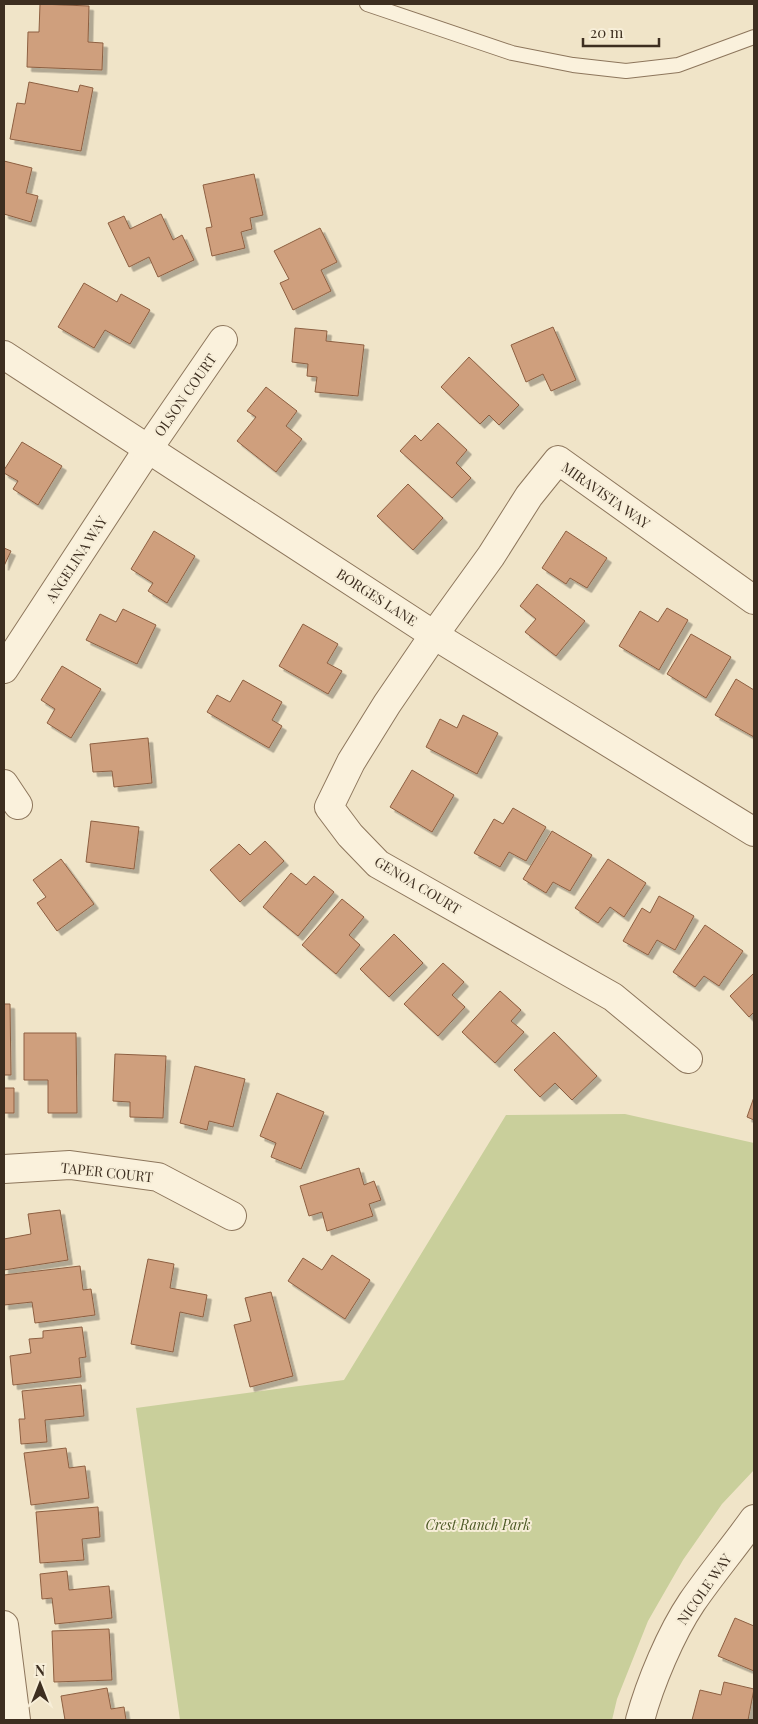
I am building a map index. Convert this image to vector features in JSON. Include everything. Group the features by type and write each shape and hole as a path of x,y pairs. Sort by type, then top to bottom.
{"street":[{"name":"OLSON COURT","path":"148,449 223,340"},
{"name":"BORGES LANE","path":"4,355 434,634 754,832"},
{"name":"ANGELINA WAY","path":"4,669 148,449"},
{"name":"MIRAVISTA WAY","path":"434,634 491,556 529,496 558,460 754,600"},
{"name":"GENOA COURT","path":"434,634 356,754 329,807 350,835 378,864 613,997 688,1059"},
{"name":"TAPER COURT","path":"4,1169 70,1165 158,1177 232,1216"},
{"name":"NICOLE WAY","path":"640,1720 647,1694 677,1628 692,1602 754,1519"},
{"path":"4,1624 16,1720"}],"lane":[{"path":"367,4 512,54 573,65 626,71 678,65 754,37"}],"green space":[{"name":"Crest Ranch Park","path":"625,1114 754,1143 754,1470 722,1504 683,1560 648,1621 617,1699 612,1720 180,1720 136,1408 344,1380 506,1115"}],"building":[{"path":"40,4 89,6 88,42 103,43 102,70 27,67 28,32 39,32"},
{"path":"29,82 78,92 80,85 93,88 81,151 10,139 17,103 25,104"},
{"path":"4,161 32,168 26,193 38,196 31,222 4,214"},
{"path":"254,174 263,215 250,218 252,229 241,232 245,248 212,256 206,228 212,227 203,185"},
{"path":"161,214 173,240 182,235 194,260 158,277 149,257 129,267 108,223 124,216 130,229"},
{"path":"320,228 337,262 321,270 331,291 293,310 280,283 289,279 274,251"},
{"path":"84,283 117,302 121,294 150,310 130,344 105,330 94,348 58,327"},
{"path":"553,327 576,380 551,391 543,374 526,382 511,345"},
{"path":"295,328 327,331 326,341 364,345 358,396 315,392 317,377 307,376 308,364 292,362"},
{"path":"469,357 519,405 499,425 489,415 480,424 441,387"},
{"path":"266,387 297,411 286,426 302,439 276,472 237,441 256,417 247,411"},
{"path":"438,423 467,450 456,463 471,478 452,498 400,451 415,435 421,441"},
{"path":"22,442 62,466 38,505 13,489 18,481 4,473 4,470"},
{"path":"408,484 443,518 413,550 377,516"},
{"path":"154,531 195,556 167,603 148,591 153,583 131,569"},
{"path":"566,531 607,558 587,588 570,578 566,584 542,568"},
{"path":"4,548 11,551 4,566"},
{"path":"537,584 585,621 556,656 525,632 536,619 520,606"},
{"path":"667,608 688,620 659,670 619,646 640,611 658,622"},
{"path":"123,609 156,625 137,664 86,640 100,614 116,622"},
{"path":"303,624 338,644 327,663 342,671 328,694 279,666"},
{"path":"691,634 731,657 706,698 667,674"},
{"path":"62,666 101,689 71,738 47,723 55,709 41,700"},
{"path":"736,679 754,690 754,737 715,715"},
{"path":"243,680 282,702 272,720 282,726 269,748 207,712 217,695 230,702"},
{"path":"463,715 498,733 477,774 426,747 440,719 457,728"},
{"path":"148,738 152,783 114,787 112,771 93,772 90,744"},
{"path":"412,770 454,795 432,832 390,807"},
{"path":"513,808 546,827 526,861 509,852 500,867 474,853 494,819 503,824"},
{"path":"91,821 139,827 134,869 86,862"},
{"path":"552,831 592,855 570,891 553,882 546,893 523,879"},
{"path":"265,841 284,861 240,902 210,870 239,844 250,855"},
{"path":"61,859 94,904 57,931 37,903 46,897 33,880"},
{"path":"608,859 646,883 624,917 610,907 598,923 575,908"},
{"path":"291,873 306,885 314,876 334,892 298,936 263,907"},
{"path":"659,896 694,916 675,950 657,940 648,955 623,941 642,908 650,913"},
{"path":"342,899 364,917 349,935 360,945 336,974 302,945"},
{"path":"705,925 743,951 719,986 704,976 695,987 673,972"},
{"path":"394,934 423,963 389,997 360,969"},
{"path":"443,963 464,982 452,995 465,1007 438,1036 404,1004"},
{"path":"754,973 754,1012 749,1017 730,996"},
{"path":"500,991 521,1010 511,1021 524,1032 495,1063 462,1032"},
{"path":"4,1004 10,1004 11,1075 4,1075"},
{"path":"554,1032 597,1076 572,1100 555,1083 540,1097 514,1070"},
{"path":"24,1033 76,1033 77,1113 48,1113 48,1080 24,1080"},
{"path":"115,1054 166,1056 163,1118 130,1117 130,1102 113,1101"},
{"path":"195,1066 245,1079 233,1127 209,1121 207,1130 180,1123"},
{"path":"4,1088 14,1088 14,1113 4,1113"},
{"path":"277,1093 324,1112 301,1169 271,1157 276,1143 260,1136"},
{"path":"754,1097 754,1120 747,1117"},
{"path":"359,1168 364,1185 374,1181 381,1200 369,1204 373,1216 327,1231 322,1212 309,1216 300,1186"},
{"path":"60,1210 68,1260 4,1270 4,1239 31,1234 28,1214"},
{"path":"332,1255 370,1280 345,1319 288,1281 303,1258 322,1270"},
{"path":"148,1259 174,1264 170,1288 207,1295 203,1317 180,1312 173,1352 131,1344"},
{"path":"80,1266 83,1290 91,1289 95,1315 35,1323 32,1302 4,1305 4,1275"},
{"path":"271,1292 293,1376 250,1387 234,1325 251,1321 245,1298"},
{"path":"82,1327 86,1357 79,1358 81,1377 13,1385 10,1356 31,1353 29,1339 43,1338 43,1331"},
{"path":"81,1385 84,1416 45,1420 47,1442 21,1444 19,1419 25,1419 22,1391"},
{"path":"66,1448 69,1468 85,1466 89,1498 31,1505 24,1453"},
{"path":"98,1507 100,1537 82,1539 84,1560 40,1563 36,1512"},
{"path":"67,1571 69,1590 109,1586 112,1618 55,1624 52,1598 42,1599 40,1574"},
{"path":"735,1618 754,1626 754,1671 718,1656"},
{"path":"109,1629 112,1680 54,1682 52,1631"},
{"path":"724,1682 754,1689 748,1720 692,1720 700,1690 721,1695"},
{"path":"107,1688 111,1709 124,1707 126,1720 65,1720 61,1696"}]}
